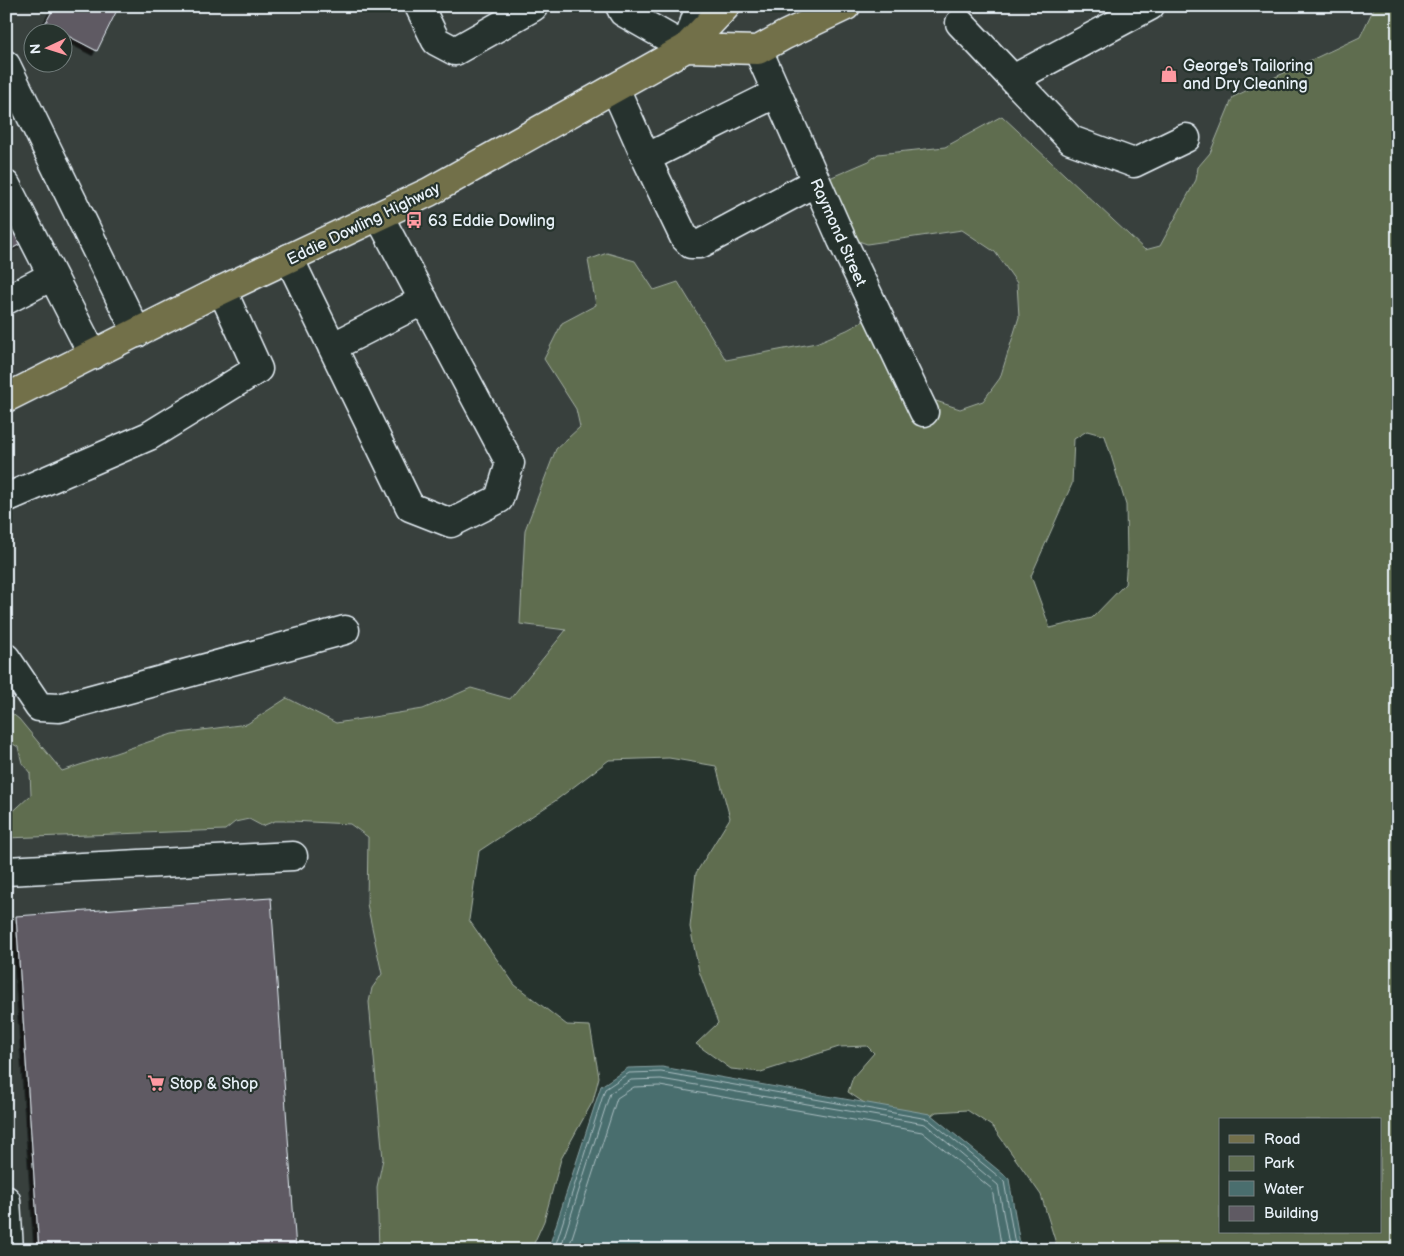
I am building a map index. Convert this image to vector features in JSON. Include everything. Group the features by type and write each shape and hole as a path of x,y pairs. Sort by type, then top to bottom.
{"main road":[{"name":"Eddie Dowling Highway","path":"6,398 222,290 429,192 686,48 726,6"},
{"path":"686,48 758,50 785,34 846,6"}],"street":[{"path":"419,6 436,41 455,51 533,6"},
{"path":"620,6 623,12 686,48"},
{"path":"679,6 686,48"},
{"path":"686,48 700,6"},
{"path":"1012,79 1150,6"},
{"path":"960,23 1071,140 1134,163 1186,138"},
{"name":"Raymond Street","path":"758,50 842,240 924,412"},
{"path":"6,65 137,333"},
{"path":"614,88 684,237 691,244 700,244 816,182"},
{"path":"646,158 777,93"},
{"path":"6,185 93,355"},
{"path":"289,258 410,507 451,523 499,499 510,463 379,216"},
{"path":"6,300 52,276"},
{"path":"6,498 149,436 258,369 222,290"},
{"path":"332,347 424,300"},
{"path":"6,658 39,707 59,708 345,630"},
{"path":"6,871 293,856"},
{"path":"6,1200 9,1250"}],"shaded area":[{"path":"6,6 1375,6 1360,37 1233,97 1210,153 1198,167 1196,180 1161,246 1145,250 1002,116 945,147 878,154 869,161 819,183 867,244 962,230 995,252 1018,283 1019,317 1000,378 983,401 960,409 933,400 873,316 847,330 816,343 726,360 678,282 596,305 562,323 544,359 577,409 581,427 556,449 525,530 520,624 566,629 510,699 471,688 423,709 336,723 287,698 247,724 172,734 62,771 19,719 6,709"},
{"path":"6,740 18,747 22,763 30,773 31,795 6,818"},
{"path":"249,819 262,826 275,821 350,824 368,837 367,904 382,974 372,988 383,1159 377,1187 379,1250 6,1250 6,838 224,830 235,822"}],"green space":[{"path":"1375,6 1398,6 1398,1250 1058,1250 1041,1195 993,1127 967,1110 936,1112 918,1126 894,1123 848,1092 853,1077 874,1053 867,1046 839,1047 761,1072 731,1069 696,1044 718,1023 699,971 690,927 696,873 730,818 716,766 669,758 609,760 555,801 479,851 469,920 515,985 567,1025 590,1026 599,1077 593,1101 561,1159 544,1221 531,1250 379,1250 377,1187 383,1159 369,1002 372,988 382,974 367,904 368,837 350,824 275,821 262,826 249,819 235,822 225,830 6,838 6,818 31,795 30,773 22,763 18,747 6,740 6,709 19,719 62,771 172,734 247,724 287,698 336,723 423,709 471,688 510,699 566,630 520,624 525,530 556,449 580,427 576,409 544,359 562,323 596,305 588,260 607,253 635,261 654,290 678,282 726,360 816,343 847,330 873,316 933,400 960,409 983,401 1000,378 1019,317 1017,283 995,252 962,230 867,244 839,234 818,183 869,161 878,154 945,147 1002,116 1145,250 1160,246 1196,180 1198,167 1210,153 1233,97 1360,37","holes":["1087,431 1105,436 1126,505 1127,559 1125,584 1092,618 1050,628 1031,576 1072,484 1074,439"]}],"water":[{"path":"662,1067 930,1114 1009,1179 1021,1250 548,1250 601,1086 628,1068"}],"building":[{"path":"55,6 119,6 97,51 72,38 72,22 46,22"},
{"path":"6,208 24,242 6,252"},
{"name":"Stop & Shop","path":"271,898 296,1250 39,1250 16,916"}],"place":[{"name":"George's Tailoring and Dry Cleaning","path":"1169,74"},
{"name":"63 Eddie Dowling","path":"414,220"},
{"name":"Stop & Shop","path":"156,1083"}]}
